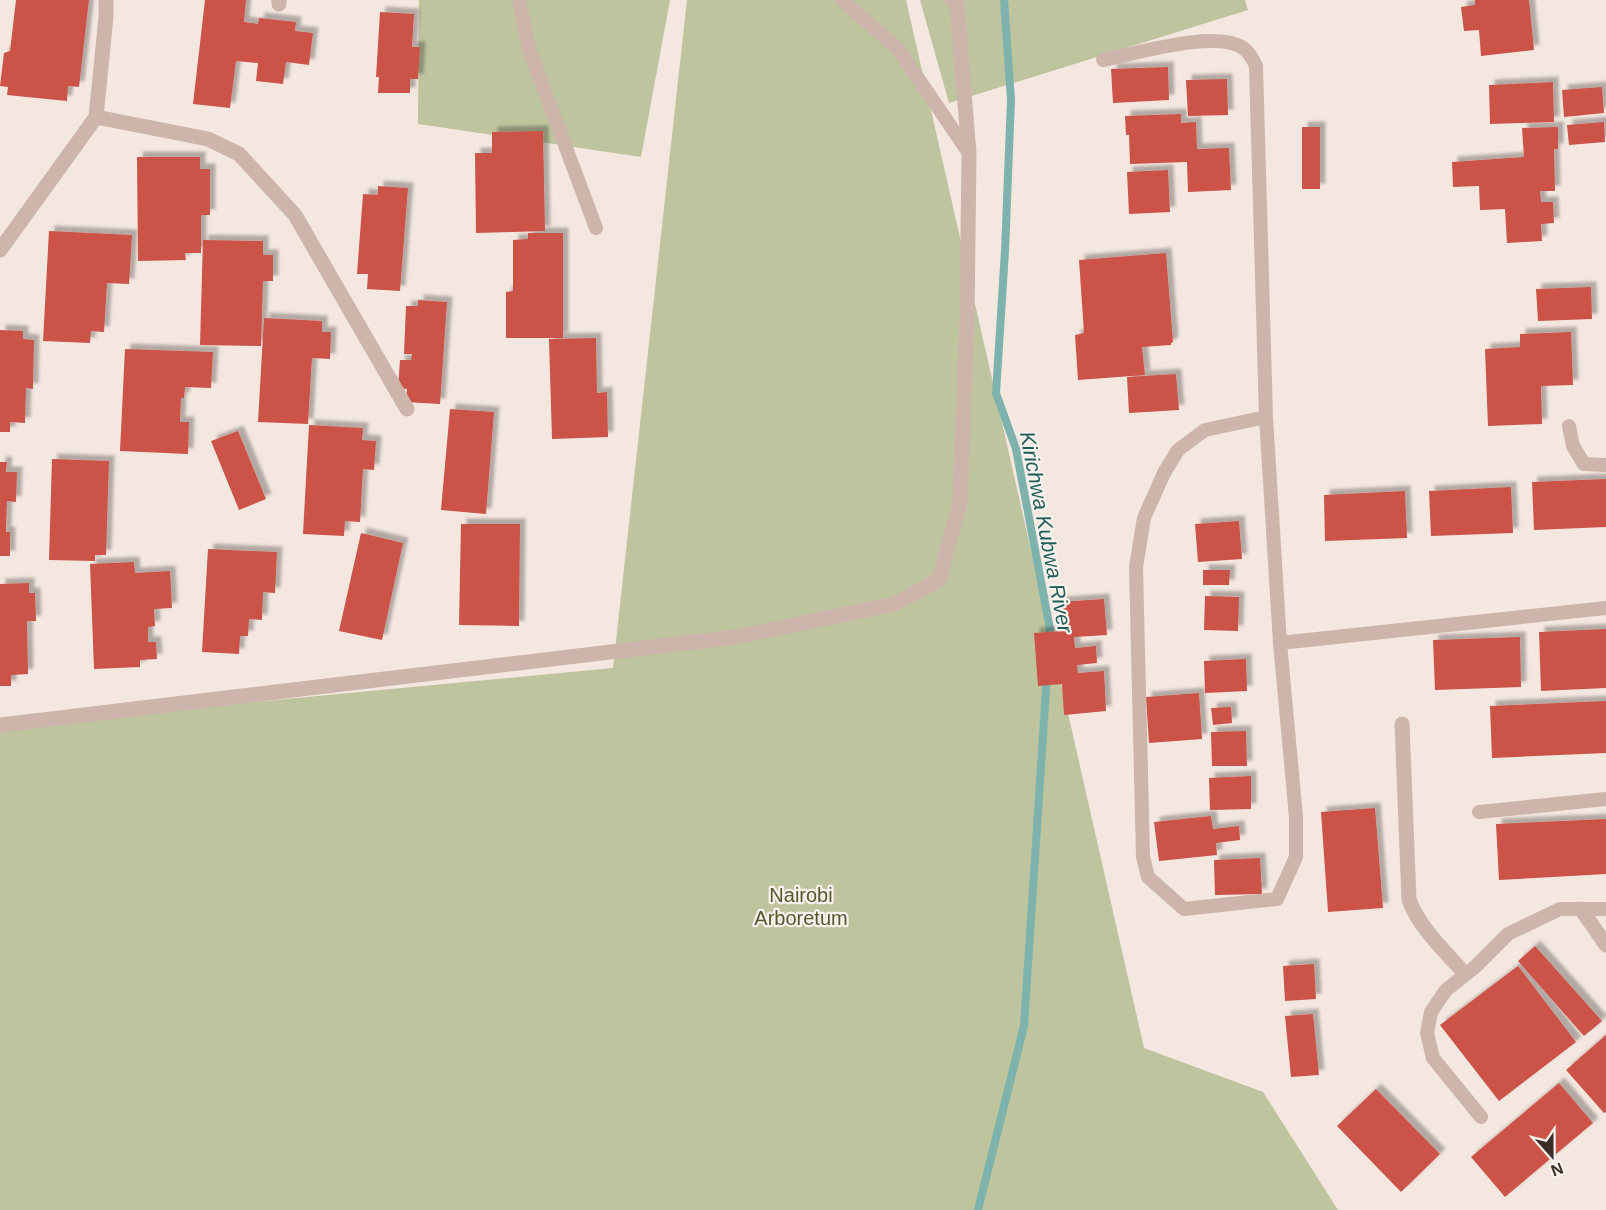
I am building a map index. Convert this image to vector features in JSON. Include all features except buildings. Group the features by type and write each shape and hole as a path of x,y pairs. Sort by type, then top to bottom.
{"street":[{"path":"0,250 96,117 106,0"},
{"path":"0,725 736,637 894,604 939,580 960,502 967,322 969,153 957,5 952,0"},
{"path":"96,117 208,139 239,154 294,215 406,409"},
{"path":"1402,724 1409,900 1414,913 1466,974"},
{"path":"1581,909 1606,945"}],"lane":[{"path":"519,0 529,49 596,228"},
{"path":"842,0 898,49 969,153"},
{"path":"1103,60 1191,42 1214,40 1241,46 1251,55 1256,66 1266,417 1280,643 1296,817 1296,857 1277,899 1184,909 1148,877 1143,857 1136,567 1144,518 1164,473 1178,450 1205,430 1266,417"},
{"path":"1569,426 1573,446 1584,464 1606,465"},
{"path":"1280,643 1606,608"},
{"path":"1479,812 1606,800"},
{"path":"1480,1118 1433,1058 1427,1033 1431,1011 1446,990 1508,934 1560,909 1606,909"}],"green space":[{"path":"419,0 670,0 641,157 418,124"},
{"name":"Nairobi Arboretum","path":"687,0 906,0 1144,1048 1263,1092 1338,1210 0,1210 0,726 613,668"},
{"path":"920,0 1245,0 1248,10 949,103"}],"waterway":[{"name":"Kirichwa Kubwa River","path":"1004,0 1011,100 996,393 1016,449 1050,629 1049,643"},
{"name":"Kirichwa Kubwa River","path":"978,1210 1024,1026 1047,674"}]}
